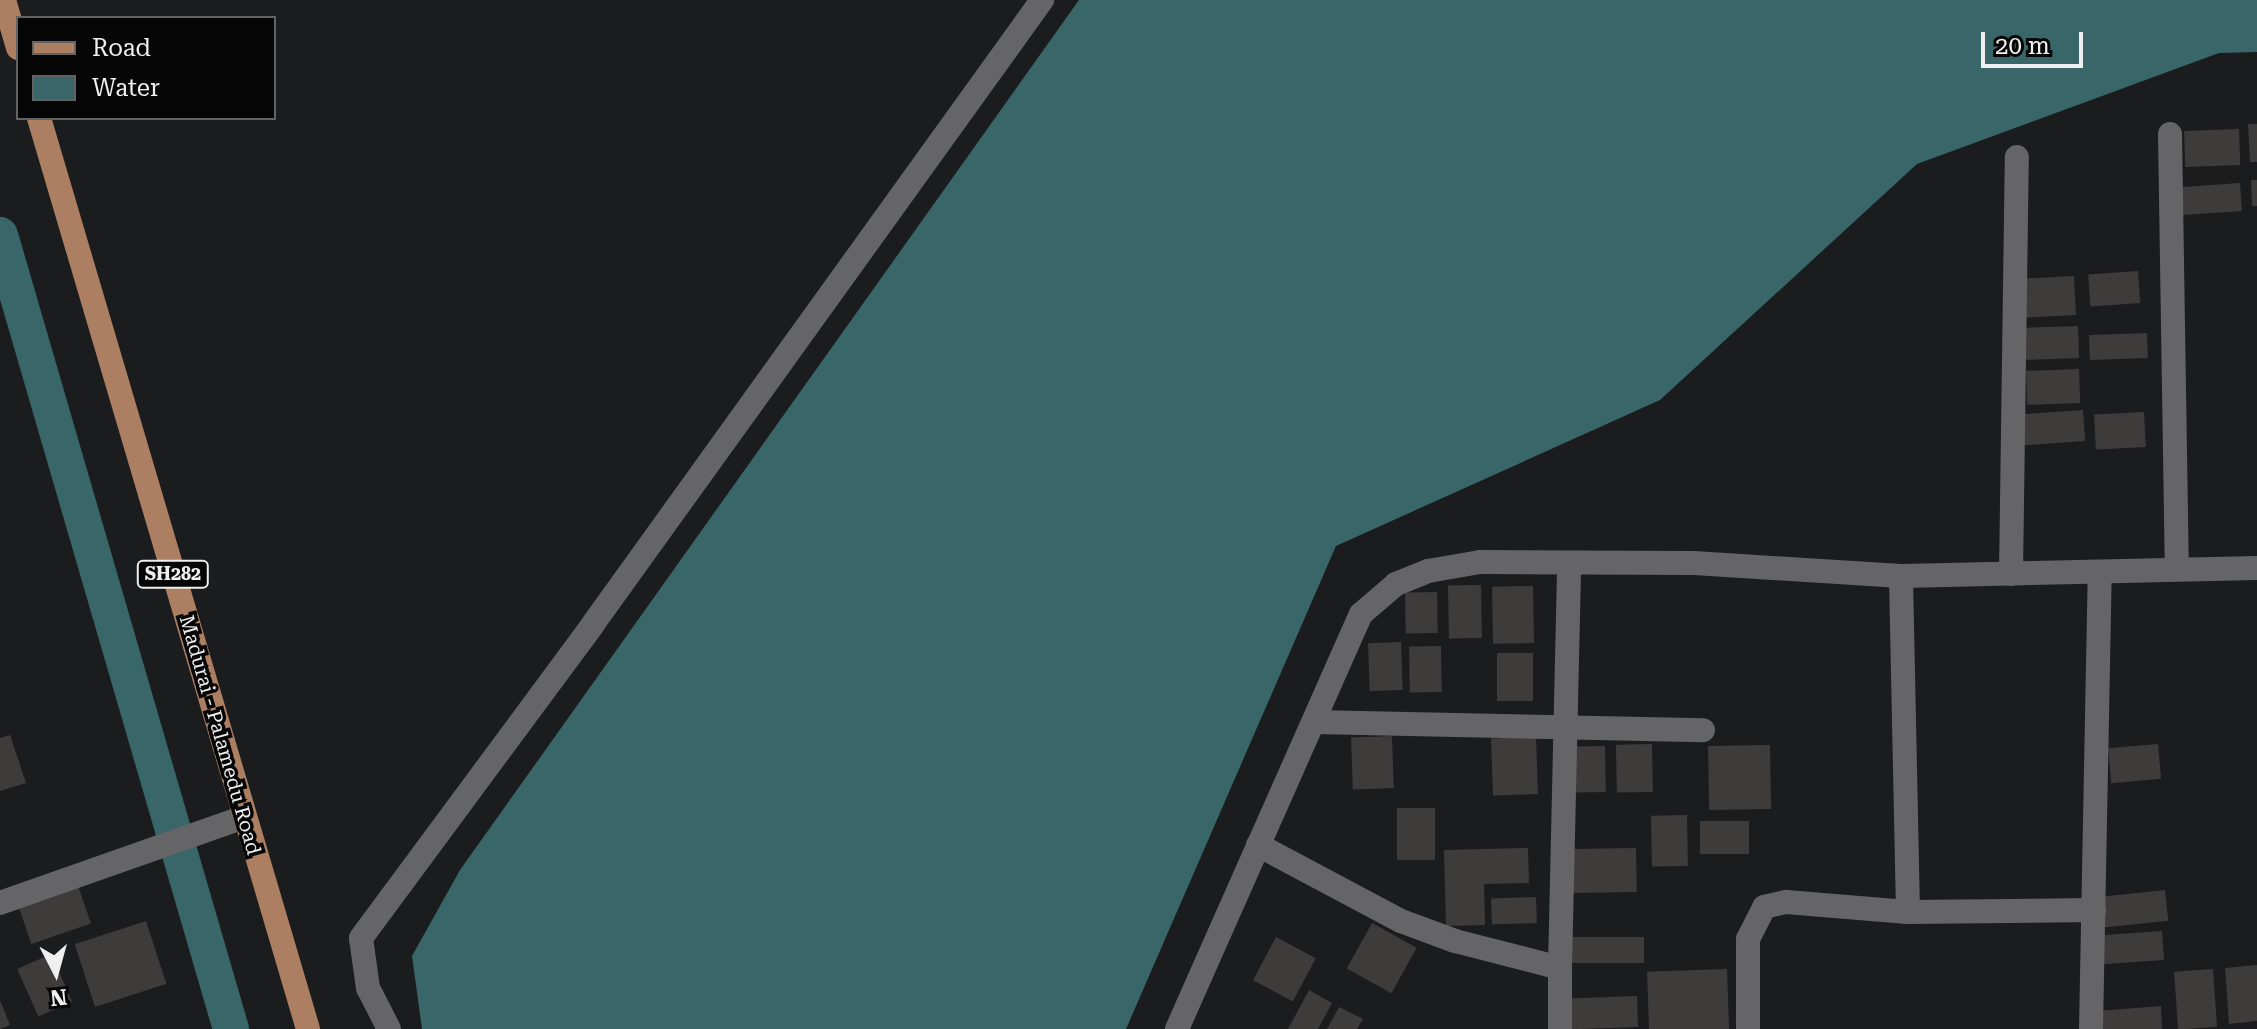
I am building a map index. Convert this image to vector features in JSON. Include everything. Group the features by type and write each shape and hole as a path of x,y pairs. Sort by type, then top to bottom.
{"main road":[{"path":"4,0 16,41"},
{"name":"Madurai - Palamedu Road","path":"40,120 308,1029"}],"street":[{"path":"389,1029 368,988 361,938 593,624 1042,0"},
{"path":"2170,134 2177,569"},
{"path":"2011,574 2017,157"},
{"path":"1177,1029 1361,614 1396,584 1428,571 1480,562 1694,563 1901,576 2257,568"},
{"path":"1560,1029 1562,727 1569,564"},
{"path":"2091,1029 2100,572"},
{"path":"1901,576 1908,912"},
{"path":"1314,722 1703,730"},
{"path":"0,903 243,817"},
{"path":"1258,845 1401,921 1455,941 1560,968"},
{"path":"1748,1029 1748,939 1764,907 1786,902 1908,912 2094,910"}],"water":[{"path":"1079,0 2257,0 2257,52 2219,53 1917,164 1660,400 1336,546 1126,1029 422,1029 412,956 460,870"}],"building":[{"path":"2248,124 2257,124 2257,162 2250,162"},
{"path":"2239,129 2240,165 2185,167 2184,131"},
{"path":"2251,180 2257,180 2257,206 2252,206"},
{"path":"2240,183 2242,211 2182,215 2180,187"},
{"path":"2138,271 2140,303 2090,306 2088,274"},
{"path":"2074,276 2076,315 2023,318 2021,279"},
{"path":"2078,326 2079,358 2023,360 2022,328"},
{"path":"2147,333 2148,358 2090,360 2089,335"},
{"path":"2079,369 2080,403 2027,405 2026,371"},
{"path":"2083,410 2085,441 2023,445 2021,414"},
{"path":"2144,412 2146,447 2096,450 2094,415"},
{"path":"1481,585 1482,638 1449,639 1448,586"},
{"path":"1533,586 1534,643 1493,644 1492,587"},
{"path":"1437,592 1438,633 1406,634 1405,593"},
{"path":"1401,642 1403,690 1370,691 1368,643"},
{"path":"1441,646 1442,692 1410,693 1409,647"},
{"path":"1497,653 1533,653 1533,701 1497,701"},
{"path":"10,735 26,783 0,791 0,738"},
{"path":"1392,736 1394,788 1353,789 1351,737"},
{"path":"1536,737 1538,794 1493,796 1491,739"},
{"path":"1652,744 1653,792 1617,793 1616,745"},
{"path":"2158,744 2161,779 2111,783 2108,748"},
{"path":"1770,745 1771,809 1709,810 1708,746"},
{"path":"1605,746 1606,792 1574,793 1573,747"},
{"path":"1397,808 1435,808 1435,860 1397,860"},
{"path":"1687,815 1688,866 1652,867 1651,816"},
{"path":"1700,821 1749,821 1749,854 1700,854"},
{"path":"1528,848 1529,883 1484,884 1485,925 1446,926 1444,850"},
{"path":"1636,848 1637,892 1573,893 1572,849"},
{"path":"76,880 91,923 31,944 16,901"},
{"path":"2165,890 2168,921 2105,928 2101,897"},
{"path":"1536,897 1537,923 1492,925 1491,899"},
{"path":"146,921 166,984 95,1007 75,944"},
{"path":"1372,923 1417,948 1391,993 1347,968"},
{"path":"2162,931 2164,960 2103,964 2101,935"},
{"path":"1276,937 1316,958 1293,1001 1253,980"},
{"path":"1568,937 1644,937 1644,963 1568,963"},
{"path":"51,954 72,1002 38,1017 17,969"},
{"path":"2257,965 2257,1021 2229,1024 2225,968"},
{"path":"1727,969 1729,1029 1649,1029 1647,972"},
{"path":"2213,969 2217,1027 2178,1029 2174,972"},
{"path":"1309,990 1332,1003 1318,1029 1288,1029"},
{"path":"1637,996 1638,1027 1568,1029 1567,998"},
{"path":"0,1000 10,1025 0,1029"},
{"path":"2161,1006 2162,1029 2099,1029 2097,1011"},
{"path":"1339,1007 1363,1019 1357,1029 1327,1029"}],"waterway":[{"path":"0,235 231,1029"}]}
